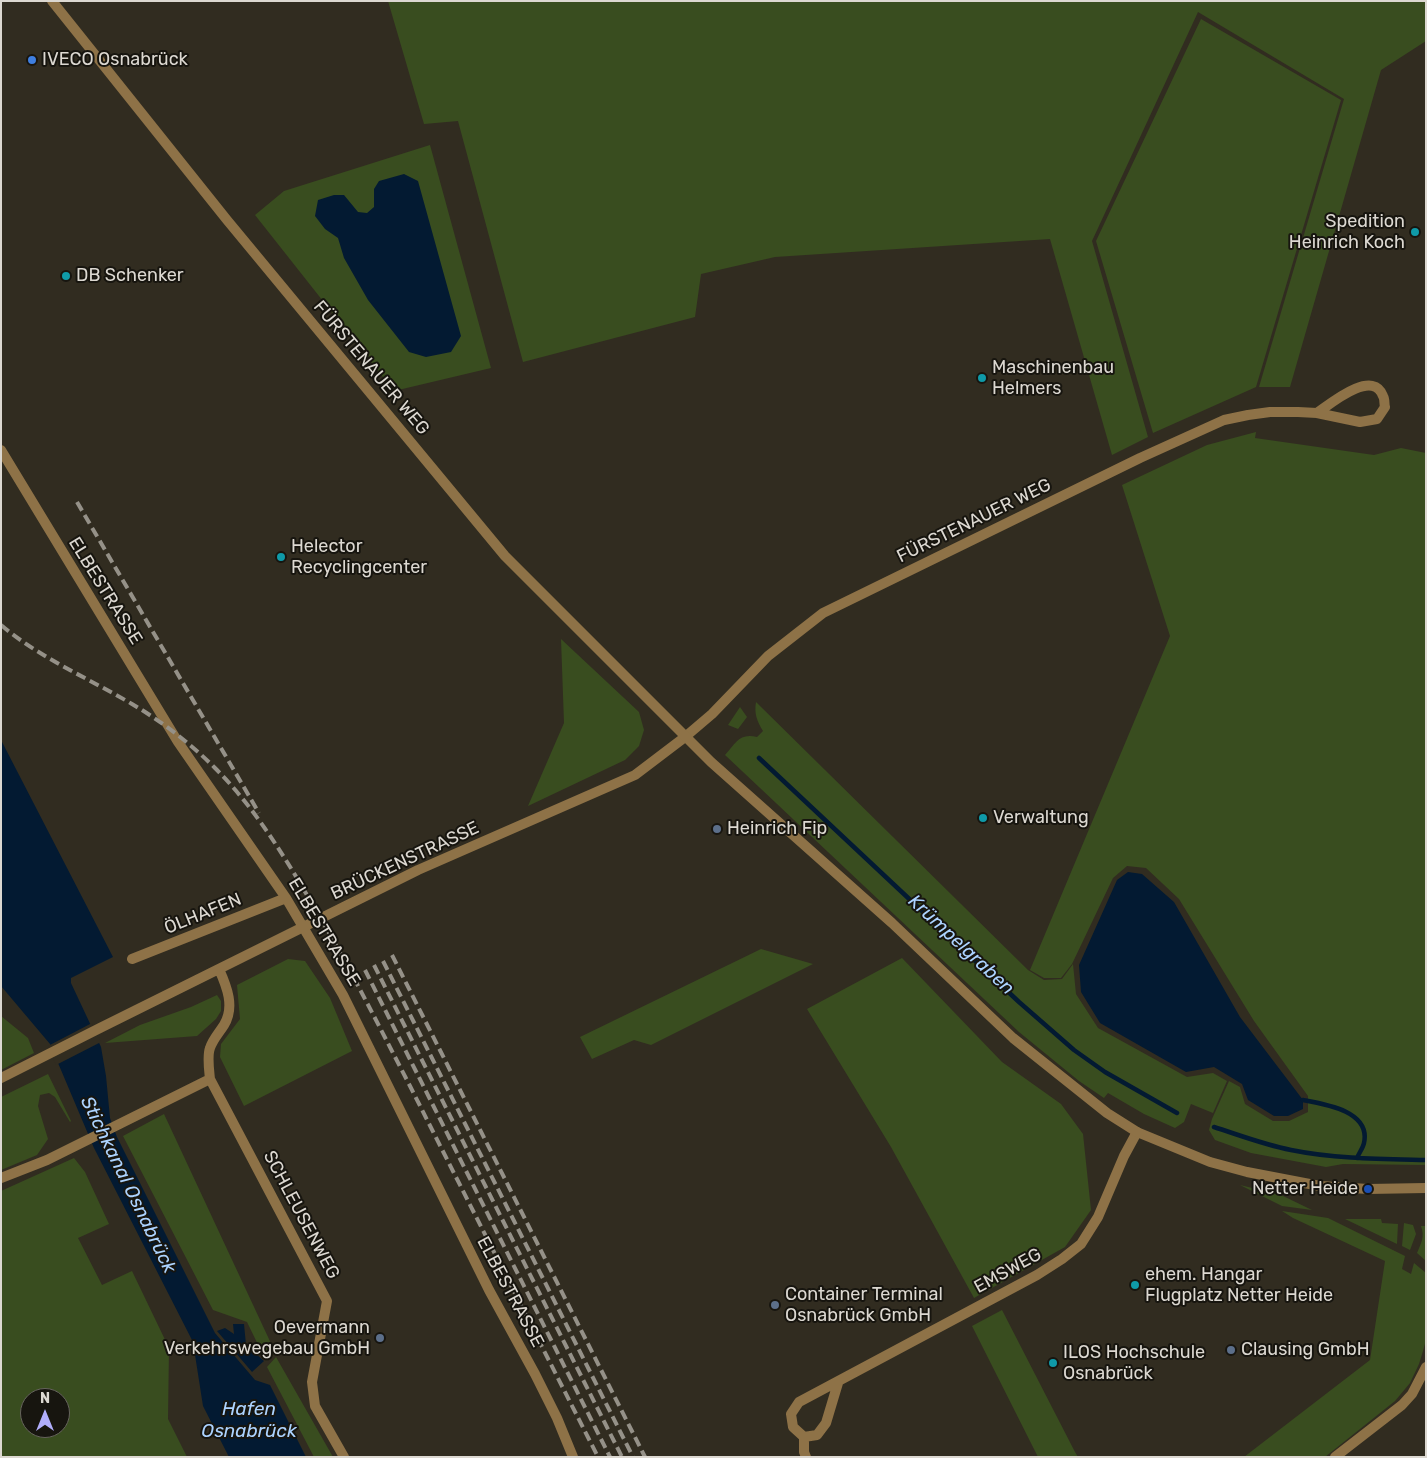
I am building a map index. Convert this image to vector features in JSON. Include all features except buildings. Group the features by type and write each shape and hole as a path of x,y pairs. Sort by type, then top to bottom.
{"street":[{"name":"FÜRSTENAUER WEG","path":"52,1 227,220 505,556 711,762 892,923 1013,1038 1107,1113 1137,1132 1210,1162 1247,1172 1320,1186 1368,1189 1426,1188"},
{"name":"FÜRSTENAUER WEG","path":"685,737 712,714 768,656 823,613 1140,458 1224,420 1270,412 1317,413 1360,422 1377,419 1385,407 1383,395 1376,387 1365,385 1354,388 1317,413"},
{"name":"ELBESTRASSE","path":"1,450 178,742 286,898 343,995 489,1290 536,1374 573,1457"},
{"name":"BRÜCKENSTRASSE","path":"1,1078 418,870 635,775 685,737"},
{"name":"ÖLHAFEN","path":"132,959 286,898"},
{"name":"SCHLEUSENWEG","path":"219,969 226,985 229,1011 224,1024 215,1036 209,1049 210,1079 327,1301 312,1382 315,1406 344,1457"},
{"path":"1,1178 47,1160 90,1140 210,1079"},
{"name":"EMSWEG","path":"804,1436 794,1428 791,1414 799,1402 838,1383 1037,1275 1062,1260 1081,1244 1098,1217 1124,1156 1137,1132"},
{"path":"1335,1457 1402,1405 1412,1394 1426,1366"},
{"path":"806,1457 804,1452 804,1436 817,1435 826,1423 838,1383"}],"green space":[{"path":"388,1 1426,1 1426,41 1381,70 1290,387 1259,387 1344,99 1198,12 1092,241 1148,437 1112,455 1050,239 775,257 701,274 695,317 523,362 458,121 424,124"},
{"path":"1201,19 1341,100 1256,387 1153,433 1096,241"},
{"path":"430,145 491,368 394,391 255,215 284,191"},
{"path":"1256,432 1255,438 1374,455 1401,448 1426,453 1426,1165 1343,1164 1326,1167 1251,1153 1215,1140 1209,1130 1229,1081 1240,1087 1245,1104 1273,1121 1289,1121 1308,1112 1308,1096 1254,1021 1179,899 1146,868 1127,866 1113,878 1072,964 1061,978 1044,978 1030,970 1170,636 1122,485 1207,445"},
{"path":"561,639 639,712 644,730 639,746 625,760 528,806 564,723"},
{"path":"756,702 1028,970 1044,980 1062,979 1073,964 1076,994 1098,1028 1187,1077 1213,1073 1227,1081 1213,1113 1191,1104 1184,1122 1175,1128 1144,1114 1108,1093 1104,1098 1079,1081 1019,1032 725,755 738,740 746,736 757,737 763,731 756,717"},
{"path":"740,707 747,717 738,729 728,725"},
{"path":"761,949 813,964 651,1045 634,1040 592,1059 580,1037"},
{"path":"902,958 1002,1062 1061,1104 1083,1134 1091,1210 1065,1247 974,1298 891,1147 807,1009"},
{"path":"288,959 305,961 330,998 352,1051 244,1106 220,1057 221,1044 240,1019 237,985"},
{"path":"217,995 221,1001 221,1011 216,1019 197,1036 105,1043 140,1025 191,1007"},
{"path":"1,1016 28,1038 34,1053 1,1070"},
{"path":"48,1074 71,1121 55,1097 49,1093 40,1095 38,1106 48,1139 37,1155 1,1170 1,1097"},
{"path":"164,1114 275,1352 264,1357 247,1322 213,1310 123,1136"},
{"path":"74,1158 85,1172 109,1224 78,1238 102,1285 132,1271 169,1348 168,1419 187,1457 1,1457 1,1191"},
{"path":"1240,1185 1281,1195 1312,1210 1282,1206"},
{"path":"1282,1211 1328,1218 1405,1256 1402,1269 1411,1274 1414,1263 1426,1273 1426,1340 1419,1364 1410,1383 1395,1401 1325,1457 1244,1457 1370,1360 1385,1261"},
{"path":"1345,1219 1381,1219 1382,1223 1398,1224 1397,1244"},
{"path":"1404,1223 1413,1225 1416,1234 1410,1250 1402,1246"},
{"path":"1421,1226 1426,1226 1426,1261 1417,1253 1423,1237"},
{"path":"1002,1310 1078,1457 1038,1457 972,1326"},
{"path":"276,1357 333,1457 314,1457 267,1367"}],"water":[{"path":"404,174 418,181 461,336 451,352 426,357 409,352 368,300 344,258 338,238 325,229 315,216 318,200 334,195 344,195 358,212 367,213 374,207 374,189 379,181"},
{"path":"1,740 113,957 71,978 71,983 101,1047 110,1118 117,1137 215,1333 255,1380 270,1385 306,1457 229,1457 203,1406 193,1342 94,1148 50,1044 1,986"},
{"path":"1128,872 1142,874 1174,902 1240,1017 1303,1100 1303,1109 1288,1116 1274,1116 1248,1100 1242,1084 1214,1067 1186,1072 1100,1023 1081,992 1079,965 1117,880"},
{"path":"233,1324 244,1324 246,1345 264,1361 252,1372 217,1331 225,1328 234,1334"}],"pier":[{"path":"92,1023 101,1042 56,1065 48,1046"}],"waterway":[{"name":"Krümpelgraben","path":"759,758 1019,1002 1074,1050 1105,1072 1177,1113"},
{"path":"1303,1100 1334,1107 1354,1116 1361,1123 1364,1132 1364,1143 1357,1158"},
{"name":"Krümpelgraben","path":"1214,1127 1252,1140 1308,1153 1358,1158 1426,1160"}],"railway":[{"path":"77,502 259,813"},
{"path":"1,625 32,648 132,704 175,733 196,750 230,784 271,837 354,978 598,1457"},
{"path":"392,955 645,1457"},
{"path":"383,961 633,1457"},
{"path":"374,965 622,1457"},
{"path":"365,970 610,1457"}],"place":[{"name":"IVECO Osnabrück","path":"32,60"},
{"name":"Spedition Heinrich Koch","path":"1415,232"},
{"name":"DB Schenker","path":"66,276"},
{"name":"Maschinenbau Helmers","path":"982,378"},
{"name":"Helector Recyclingcenter","path":"281,557"},
{"name":"Verwaltung","path":"983,818"},
{"name":"Heinrich Fip","path":"717,829"},
{"name":"Netter Heide","path":"1368,1189"},
{"name":"ehem. Hangar Flugplatz Netter Heide","path":"1135,1285"},
{"name":"Container Terminal Osnabrück GmbH","path":"775,1305"},
{"name":"Oevermann Verkehrswegebau GmbH","path":"380,1338"},
{"name":"Clausing GmbH","path":"1231,1350"},
{"name":"ILOS Hochschule Osnabrück","path":"1053,1363"}],"water label":[{"name":"Stichkanal Osnabrück","path":"128,1185"},
{"name":"Hafen Osnabrück","path":"249,1421"}]}
